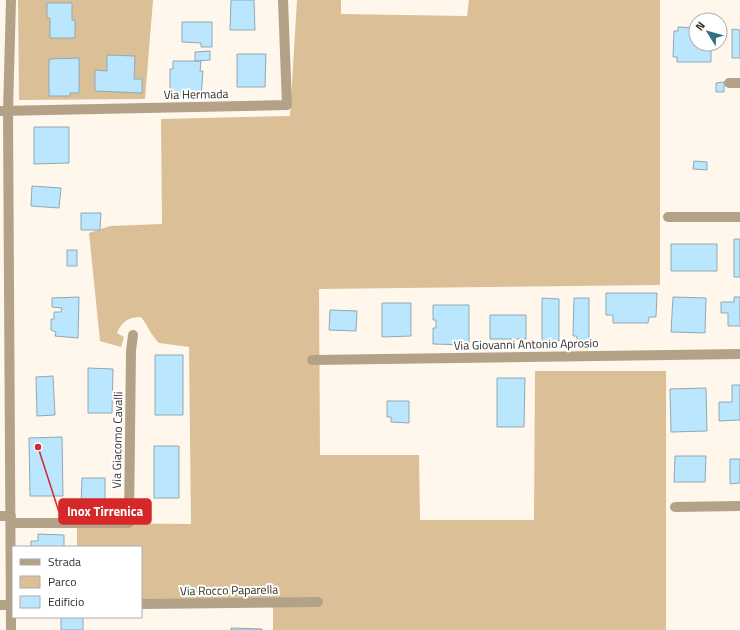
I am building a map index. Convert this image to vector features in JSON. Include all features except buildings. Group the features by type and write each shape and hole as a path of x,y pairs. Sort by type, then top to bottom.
{"street":[{"path":"11,0 4,111 5,343 11,520 11,630"},
{"name":"Via Hermada","path":"4,111 287,105 283,0"},
{"path":"729,83 740,83"},
{"path":"668,217 740,217"},
{"name":"Via Giacomo Cavalli","path":"0,516 11,520 129,523 131,351 133,335"},
{"name":"Via Giovanni Antonio Aprosio","path":"312,360 740,354"},
{"path":"674,507 740,506"},
{"name":"Via Rocco Paparella","path":"142,604 318,602"},
{"path":"0,605 12,605"}],"green space":[{"path":"18,0 153,0 145,99 19,100"},
{"path":"297,0 341,0 341,14 467,16 469,0 660,0 660,285 319,289 320,455 419,455 420,520 534,520 535,371 666,371 666,630 273,630 273,601 142,599 142,546 77,546 77,523 191,524 189,347 159,343 141,317 126,320 121,325 117,333 124,337 121,347 100,341 89,233 110,226 162,224 161,119 290,116"}],"place":[{"name":"Inox Tirrenica","path":"38,447"}]}
